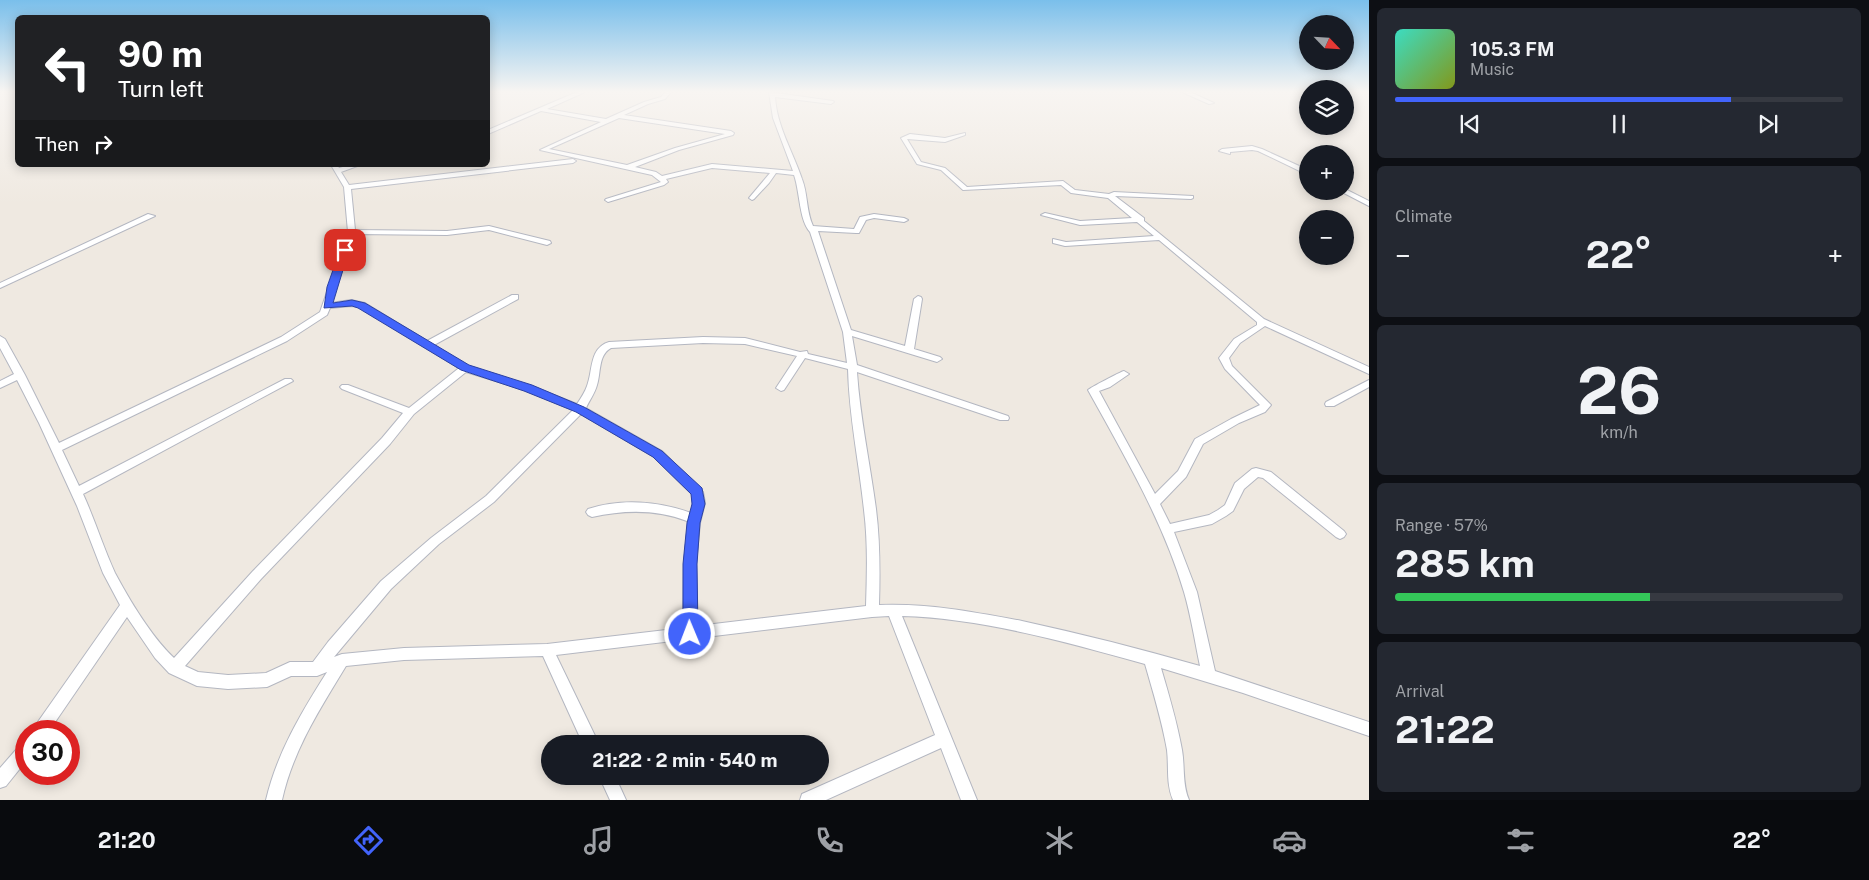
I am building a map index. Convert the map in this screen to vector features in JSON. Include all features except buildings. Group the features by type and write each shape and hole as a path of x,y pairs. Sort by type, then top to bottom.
{"street":[{"path":"589,129 543,150 654,173 662,178 712,166 795,174"},
{"path":"628,167 677,149 730,133 706,129"},
{"path":"778,129 803,194 803,207 807,223 812,230 847,332 852,367 854,405 873,544 872,611"},
{"path":"963,134 945,140 910,136 904,138 919,163 943,169 965,189 1063,183 1073,192 1110,196 1114,194 1155,194 1192,197"},
{"path":"667,147 677,149"},
{"path":"1228,153 1222,151 1252,148 1299,168"},
{"path":"347,187 584,159"},
{"path":"56,449 284,339 317,320 328,306 332,287 352,232 347,187 335,168"},
{"path":"752,198 774,172"},
{"path":"608,200 660,186 664,182 662,178"},
{"path":"1110,196 1141,220 1186,261 1261,320 1369,371"},
{"path":"1354,196 1369,204"},
{"path":"1045,215 1080,223 1141,220"},
{"path":"0,286 151,216"},
{"path":"812,230 818,228 856,231 863,219 874,216 904,220"},
{"path":"352,232 447,233 489,228 547,243"},
{"path":"1056,241 1065,244 1161,238"},
{"path":"427,345 515,297"},
{"path":"909,350 918,299"},
{"path":"328,306 352,303 362,306 465,368 528,388 580,409 658,454 697,492 699,504 694,523 690,564 690,634"},
{"path":"1155,502 1182,474 1199,442 1235,421 1265,408 1264,402 1228,367 1224,358 1236,341 1261,326 1261,320"},
{"path":"847,332 938,359"},
{"path":"0,339 56,449 76,492 98,548 127,606 143,632 174,668 197,679 228,682 267,680 290,669 317,669 342,660 404,654 547,650 872,611 893,609 920,610 985,620 1109,646 1369,729"},
{"path":"317,669 333,646 386,585 435,541 490,498 580,409 592,386 598,357 604,348 609,345 726,340 744,341 804,353 852,367 1004,418"},
{"path":"781,388 804,353"},
{"path":"174,668 263,568 386,441 410,412 465,368"},
{"path":"1124,374 1107,385 1093,390 1155,502 1167,529 1188,583 1209,677"},
{"path":"0,385 20,375"},
{"path":"76,492 288,381"},
{"path":"1330,404 1369,384"},
{"path":"345,387 410,412"},
{"path":"1167,529 1212,519 1222,513 1229,508 1239,486 1256,472 1267,475 1340,534"},
{"path":"592,512 631,506 654,508 684,515 691,518 694,523"},
{"path":"48,720 127,606"},
{"path":"893,609 969,800"},
{"path":"547,650 587,735"},
{"path":"1151,659 1171,732 1176,756 1175,779 1181,800"},
{"path":"274,800 279,778 298,735 342,660"},
{"path":"808,800 945,738"},
{"path":"0,780 15,762"},
{"path":"611,785 618,800"}],"route":[{"path":"345,250 332,287 328,306 352,303 362,306 465,368 528,388 580,409 658,454 697,492 699,504 694,523 690,564 690,634"}]}
